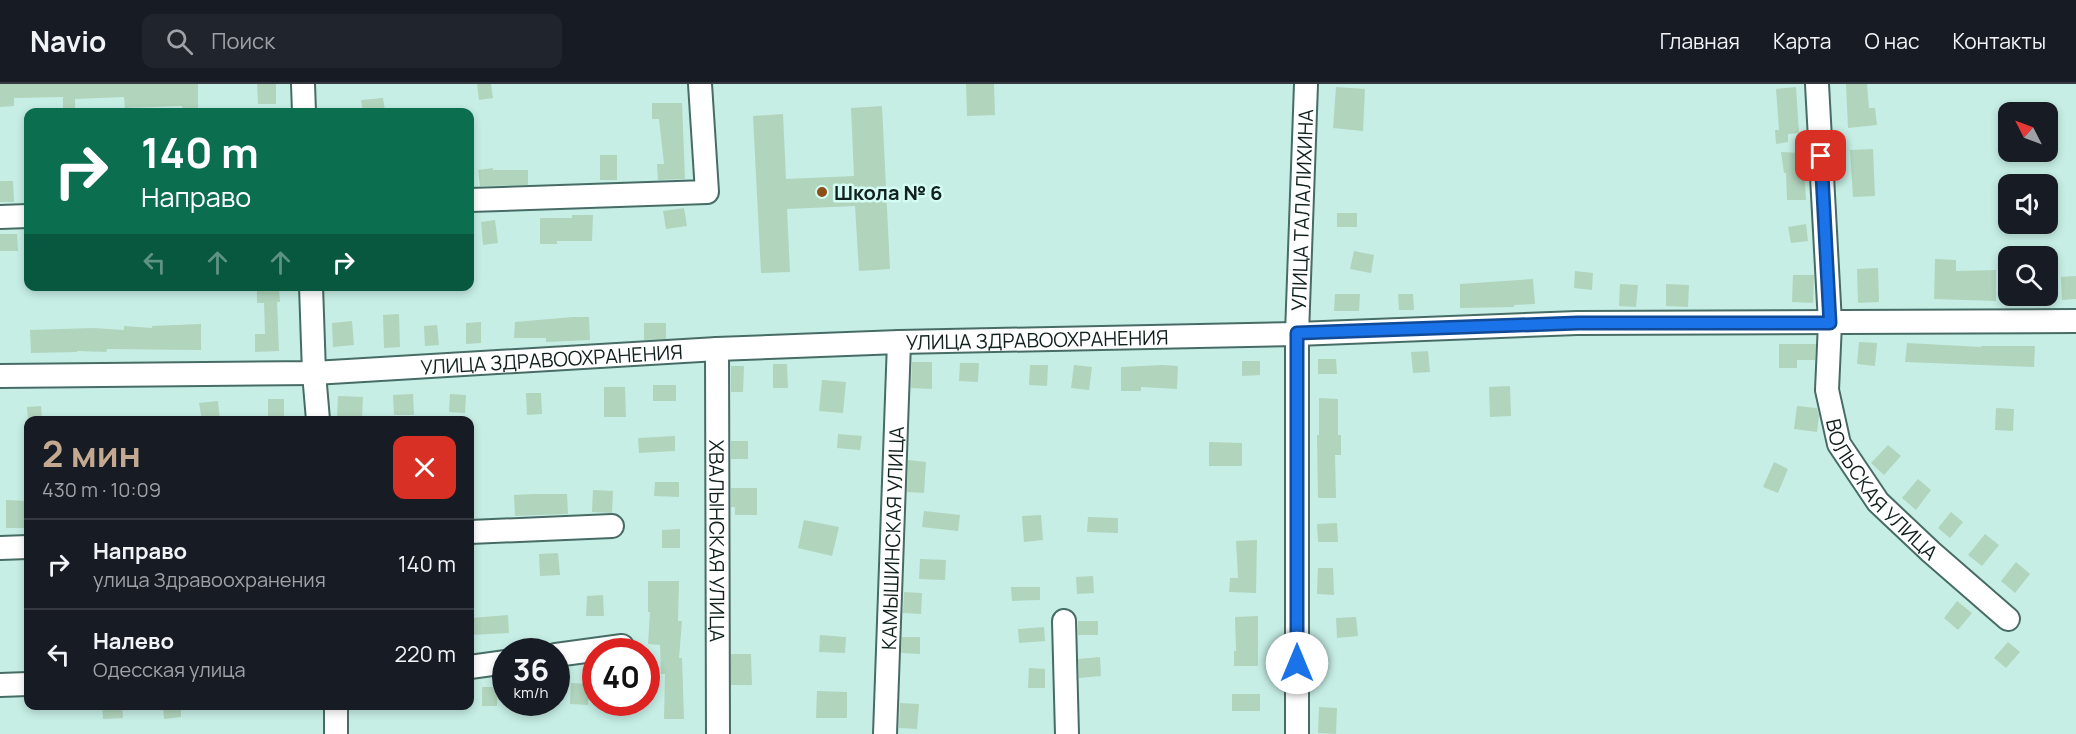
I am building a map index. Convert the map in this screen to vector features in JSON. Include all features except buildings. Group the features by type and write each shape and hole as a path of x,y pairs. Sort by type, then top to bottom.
{"street":[{"path":"303,84 304,108"},
{"path":"474,200 706,192 700,84"},
{"name":"УЛИЦА ТАЛАЛИХИНА","path":"1297,734 1297,333 1306,84"},
{"name":"ВОЛЬСКАЯ УЛИЦА","path":"1817,84 1830,323 1827,390 1839,444 1878,502 2008,619"},
{"path":"0,217 24,216"},
{"path":"311,291 318,416"},
{"name":"УЛИЦА ЗДРАВООХРАНЕНИЯ","path":"0,376 314,373 717,349 1578,323 2076,321"},
{"name":"КАМЫШИНСКАЯ УЛИЦА","path":"885,734 899,342"},
{"name":"ХВАЛЫНСКАЯ УЛИЦА","path":"717,349 718,734"},
{"path":"474,532 612,526"},
{"path":"0,548 24,547"},
{"path":"1065,621 1068,734"},
{"path":"474,666 492,664"},
{"path":"0,685 24,684"},
{"path":"336,710 336,734"}],"place":[{"name":"Школа № 6","path":"822,192"}],"route":[{"path":"1297,663 1297,333 1578,323 1830,323 1821,156"}]}
